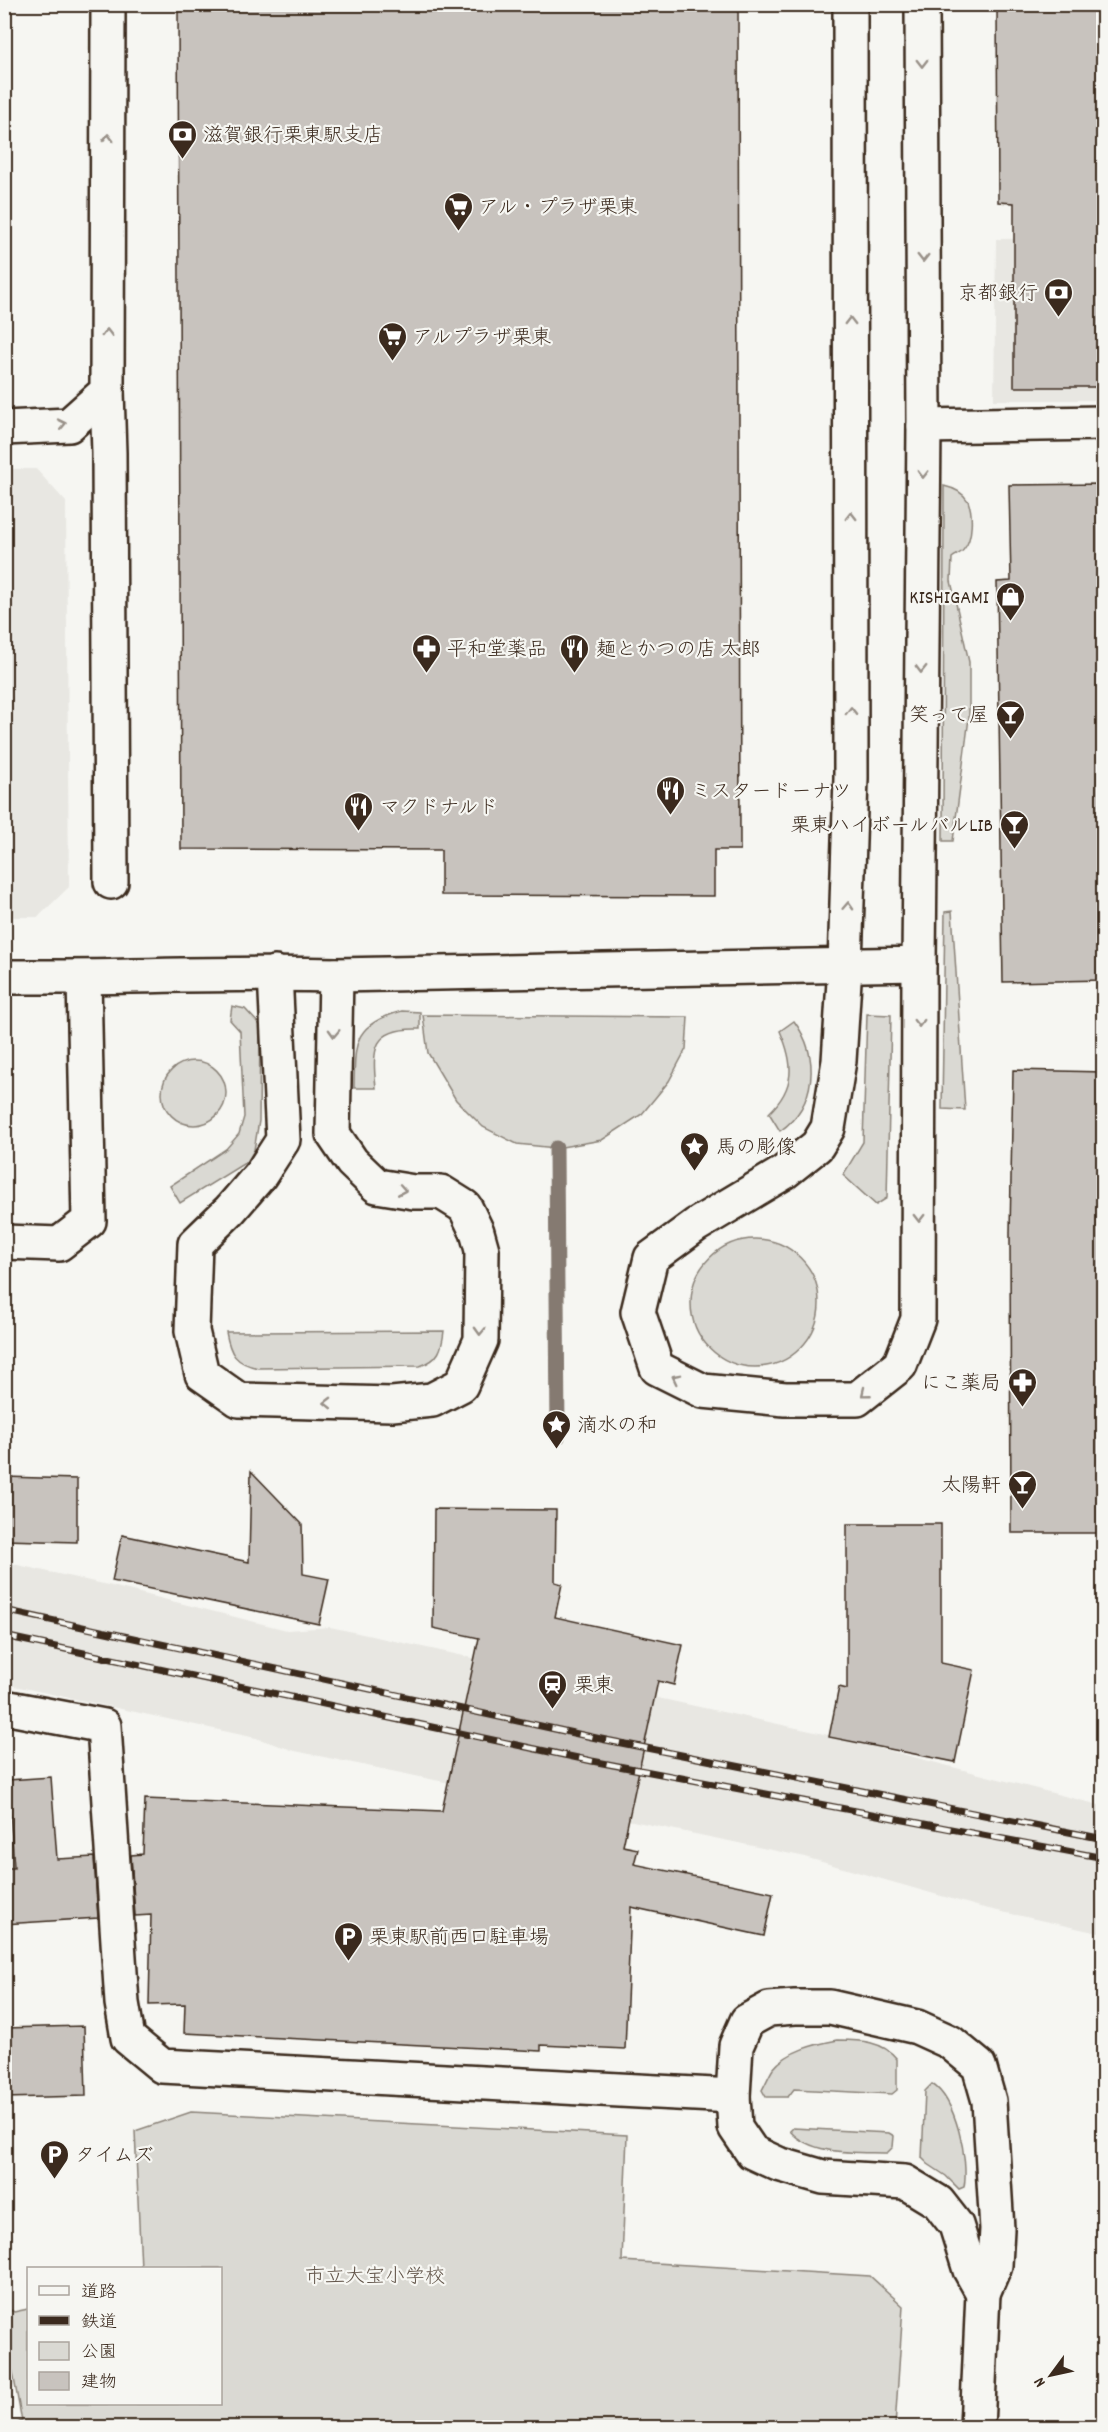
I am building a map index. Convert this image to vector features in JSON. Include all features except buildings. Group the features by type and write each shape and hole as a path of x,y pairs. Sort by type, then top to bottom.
{"street":[{"path":"108,4 107,391 110,453 111,882"},
{"path":"850,4 851,778 845,965 839,1061 828,1128 817,1146 783,1173 696,1225 651,1258 638,1312 657,1368 703,1391 785,1399 857,1399 900,1365 918,1319 924,426 922,4"},
{"path":"4,428 69,425 107,391"},
{"path":"924,426 1104,423"},
{"path":"4,977 84,978 274,973 336,975 919,964"},
{"path":"274,973 283,1140 261,1174 230,1210 195,1244 192,1331 202,1374 238,1400 392,1404 432,1400 461,1385 480,1340 482,1250 477,1232 465,1207 441,1192 414,1192 377,1186 352,1162 333,1134 336,975"},
{"path":"4,1242 59,1244 89,1221 84,978"},
{"path":"4,1707 104,1726 122,2003 128,2038 162,2066 733,2096"},
{"path":"977,2427 983,2293 995,2265 997,2229 989,2101 979,2066 950,2042 917,2027 830,2007 769,2009 747,2021 736,2046 733,2096 735,2127 752,2152 778,2164 823,2177 906,2182 938,2202 957,2225 970,2270 983,2293"}],"shaded area":[{"name":"京都銀行","path":"1103,238 1103,400 994,400 996,239"},
{"path":"5,469 36,469 66,502 69,887 38,917 5,917"},
{"path":"4,1562 108,1585 287,1630 330,1627 824,1734 1103,1806 1103,1934 980,1907 801,1856 295,1751 256,1738 5,1684"}],"green space":[{"path":"944,486 958,491 966,498 970,506 971,519 971,533 967,545 962,552 952,558 951,581 969,662 969,718 953,841 943,841"},
{"path":"952,911 965,1110 942,1109 945,912"},
{"path":"232,1006 245,1009 260,1025 259,1121 254,1150 248,1161 180,1203 170,1186 226,1149 239,1134 244,1117 240,1031 230,1020"},
{"path":"402,1011 420,1012 420,1029 404,1029 384,1037 378,1043 374,1062 376,1088 354,1088 356,1048 360,1038 365,1030 374,1023"},
{"path":"867,1014 891,1015 887,1198 876,1205 843,1175 863,1142"},
{"path":"423,1015 688,1017 686,1049 669,1081 642,1114 602,1140 556,1148 517,1144 483,1127 456,1100 428,1053"},
{"path":"794,1021 808,1049 811,1079 808,1094 801,1108 780,1131 769,1113 784,1094 790,1074 788,1054 780,1031"},
{"path":"194,1061 217,1070 226,1093 217,1116 194,1125 171,1116 162,1093 171,1070"},
{"path":"755,1239 780,1244 800,1258 814,1278 819,1303 814,1328 800,1348 780,1362 755,1367 730,1362 710,1348 696,1328 691,1303 696,1278 710,1258 730,1244"},
{"path":"444,1331 438,1353 431,1361 420,1366 258,1368 244,1363 235,1356 229,1346 226,1332"},
{"path":"838,2040 870,2043 885,2048 891,2053 897,2059 897,2090 892,2094 794,2089 788,2097 766,2097 762,2090 779,2062 803,2049"},
{"path":"932,2084 948,2103 959,2131 965,2175 964,2187 959,2189 922,2158 925,2091"},
{"name":"市立大宝小学校","path":"191,2112 627,2135 622,2261 870,2276 903,2306 895,2427 10,2427 22,2421 5,2331 5,2307 14,2312 27,2309 27,2405 222,2405 222,2267 141,2267 135,2131"},
{"path":"793,2128 889,2133 894,2136 893,2147 887,2153 822,2149 799,2139 790,2131"}],"waterway":[{"path":"556,1148 558,1437"}],"railway":[{"path":"4,1610 601,1739 1104,1839"},
{"path":"4,1636 592,1761 1104,1858"}],"place":[{"name":"滋賀銀行栗東駅支店","path":"182,160"},
{"name":"アル・プラザ栗東","path":"458,232"},
{"name":"京都銀行","path":"1059,318"},
{"name":"アルプラザ栗東","path":"392,362"},
{"name":"KISHIGAMI","path":"1010,622"},
{"name":"平和堂薬品","path":"426,674"},
{"name":"麺とかつの店 太郎","path":"575,674"},
{"name":"笑って屋","path":"1010,740"},
{"name":"ミスタードーナツ","path":"670,816"},
{"name":"マクドナルド","path":"359,832"},
{"name":"栗東ハイボールバルLIB","path":"1014,850"},
{"name":"馬の彫像","path":"695,1172"},
{"name":"にこ薬局","path":"1022,1408"},
{"name":"滴水の和","path":"556,1450"},
{"name":"太陽軒","path":"1022,1510"},
{"name":"栗東","path":"553,1710"},
{"name":"栗東駅前西口駐車場","path":"348,1962"},
{"name":"タイムズ","path":"54,2180"}]}
